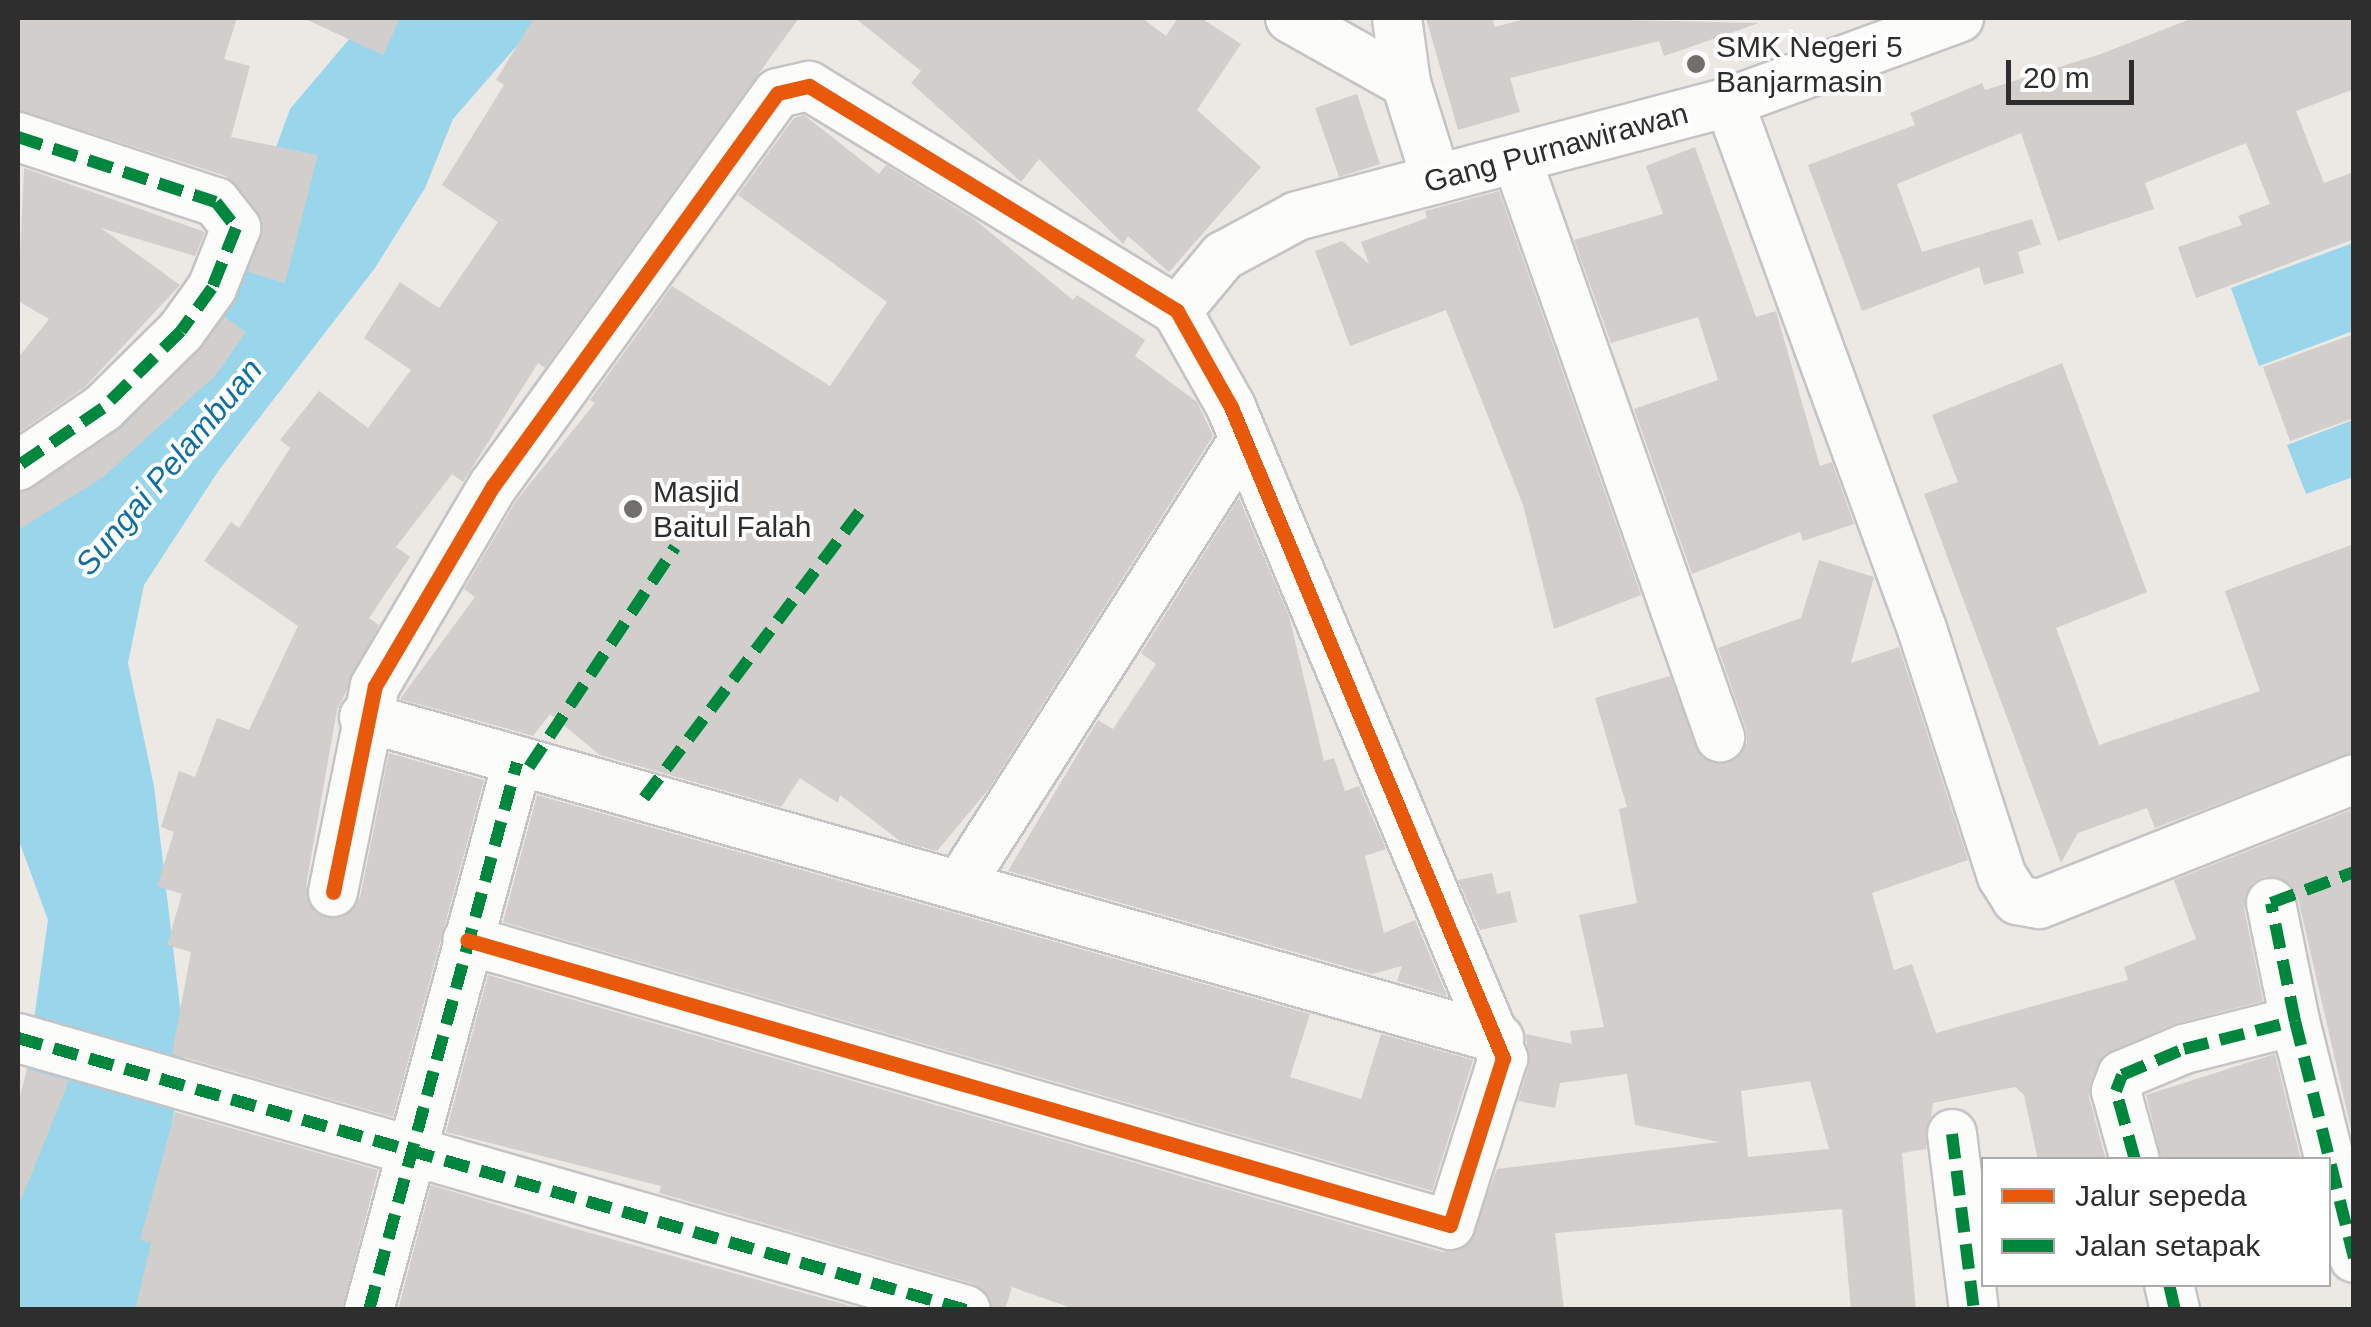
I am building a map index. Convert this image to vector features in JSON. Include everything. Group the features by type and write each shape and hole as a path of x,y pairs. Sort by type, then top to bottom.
{"street":[{"path":"1290,18 1406,83"},
{"path":"1396,18 1406,83 1436,179"},
{"name":"Gang Purnawirawan","path":"1177,311 1210,269 1254,234 1436,179 1518,163 1729,102 1959,18"},
{"path":"333,892 364,717 374,686 493,486 785,86 820,90 1177,311 1212,363 1499,1039 1500,1076 1450,1226 467,940"},
{"path":"1729,102 1922,629 2002,876 2017,900 2039,904 2354,779"},
{"path":"18,137 216,202 236,228 212,288 181,331 103,408 18,466"},
{"path":"1518,163 1720,737"},
{"path":"959,886 1243,441"},
{"path":"364,717 1499,1039"},
{"path":"369,1310 407,1155 517,763"},
{"path":"2271,903 2329,1157"},
{"path":"2134,1157 2116,1090 2122,1076 2184,1049 2295,1021"},
{"path":"18,1038 407,1155 966,1310"},
{"path":"1952,1134 1974,1310"},
{"path":"2331,1166 2354,1258"}],"water":[{"name":"Sungai Pelambuan","path":"367,18 541,18 453,119 425,188 375,268 219,470 144,585 128,663 154,786 185,1049 140,1309 18,1310 18,1133 48,920 18,838 18,494 170,363 238,252 290,109"},
{"path":"2353,243 2353,331 2259,366 2231,288"},
{"path":"2353,420 2353,477 2306,494 2287,445"}],"building":[{"path":"18,18 237,18 224,59 250,66 231,137 318,155 285,283 248,272 263,223 226,176 18,110"},
{"path":"303,18 400,18 383,55"},
{"path":"534,18 799,18 545,368 538,363 463,482 452,474 396,547 410,557 369,618 379,625 337,710 306,886 314,912 341,918 360,898 389,753 484,780 393,1117 172,1054 191,952 167,945 182,894 157,886 174,832 161,827 179,771 195,777 217,718 249,730 298,626 204,561 231,522 239,528 290,448 280,440 319,391 368,428 411,370 364,338 400,282 439,308 498,222 442,185 504,85 496,80"},
{"path":"855,18 1142,18 1166,36 1178,18 1201,18 1241,44 1197,110 1261,167 1169,272 1128,236 1123,244 1039,159 1021,182 911,83 921,71"},
{"path":"1426,18 1492,18 1495,27 1529,18 1759,23 1664,56 1659,41 1510,78 1520,112 1458,130"},
{"path":"2193,18 2354,18 2354,89 2296,111 2324,183 2354,172 2354,239 2196,298 2178,247 2242,225 2238,216 2270,204 2246,143 2145,183 2154,209 2058,241 2021,133 1897,184 1922,252 2032,219 2041,244 2018,252 2024,273 1984,285 1979,267 1862,311 1808,165 1915,125 1910,113 1982,83 1985,90 2101,54"},
{"path":"1357,94 1380,164 1339,177 1315,108"},
{"path":"804,115 879,174 886,165 974,219 1073,300 1077,295 1145,340 1135,356 1197,402 1213,436 988,790 937,851 900,841 840,795 838,803 800,778 781,807 600,755 550,714 533,736 400,699 475,597 464,589 516,501 595,403 590,400 672,286 830,386 887,302 738,195 794,118"},
{"path":"1695,147 1756,317 1776,311 1820,466 1832,462 1854,524 1803,541 1800,532 1692,574 1634,409 1718,380 1698,317 1611,343 1574,240 1663,214 1646,166"},
{"path":"24,168 205,232 195,256 101,228 180,285 85,387 18,433 18,358 49,319 18,301"},
{"path":"1499,191 1641,595 1554,629 1523,505 1446,310 1350,346 1315,251 1342,241 1369,264 1361,242 1427,218 1425,211"},
{"path":"225,317 246,332 215,376 102,478 18,530 18,493 122,428"},
{"path":"2354,334 2354,418 2290,441 2263,367"},
{"path":"2062,363 2147,592 2056,628 2099,745 2260,691 2225,591 2354,544 2354,752 2155,828 2147,808 2078,833 2061,863 1924,494 1958,482 1932,415"},
{"path":"1239,498 1289,616 1324,761 1334,758 1345,791 1359,786 1386,849 1365,856 1384,933 1415,920 1447,996 1397,981 1402,966 1372,974 1008,871 1098,720 1113,729 1156,664 1141,653"},
{"path":"1819,560 1874,577 1851,663 1899,647 1968,860 1872,893 1894,970 1912,964 1936,1033 2128,980 2124,967 2196,939 2174,880 2354,809 2354,1142 2298,898 2291,884 2266,876 2252,883 2244,908 2263,1001 2174,1024 2103,1055 2089,1097 2105,1157 2037,1157 2024,1095 2015,1087 1933,1103 1926,1149 1902,1153 1916,1310 1851,1310 1842,1209 1555,1233 1564,1310 1077,1310 1012,1287 1005,1310 993,1310 974,1284 659,1193 661,1186 446,1132 488,975 1443,1252 1469,1244 1497,1169 1719,1142 1635,1125 1627,1074 1560,1083 1555,1108 1518,1101 1529,1065 1526,1034 1572,1044 1570,1031 1604,1027 1579,915 1637,903 1619,809 1627,807 1595,698 1670,676 1701,757 1730,762 1747,743 1746,729 1718,648 1801,618","holes":["1810,1081 1829,1149 1748,1157 1741,1091"]},
{"path":"537,795 1310,1014 1290,1077 1361,1099 1381,1034 1473,1060 1432,1191 503,922"},
{"path":"1492,873 1497,894 1510,891 1517,922 1480,930 1458,880"},
{"path":"2275,1054 2300,1157 2161,1157 2146,1095"},
{"path":"27,1069 69,1081 19,1205 18,1104"},
{"path":"175,1112 378,1170 342,1310 135,1310 151,1243 140,1240"},
{"path":"431,1185 576,1229 865,1310 398,1310"}],"marked path":[{"path":"18,137 216,202 236,228 212,288 181,331 103,408 18,466"},
{"path":"644,798 865,505"},
{"path":"529,767 675,547"},
{"path":"369,1310 517,763"},
{"path":"2295,1021 2271,903 2354,872"},
{"path":"2134,1157 2116,1091 2122,1075 2184,1049 2295,1021 2329,1157"},
{"path":"18,1038 966,1310"},
{"path":"1952,1134 1974,1310"},
{"path":"2331,1166 2354,1258"},
{"path":"2170,1287 2175,1310"}],"cycle path":[{"path":"333,892 375,686 493,486 778,93 809,86 1177,311 1231,407 1503,1058 1450,1225 467,940"}],"place":[{"name":"SMK Negeri 5 Banjarmasin","path":"1696,64"},
{"name":"Masjid Baitul Falah","path":"633,509"}]}
